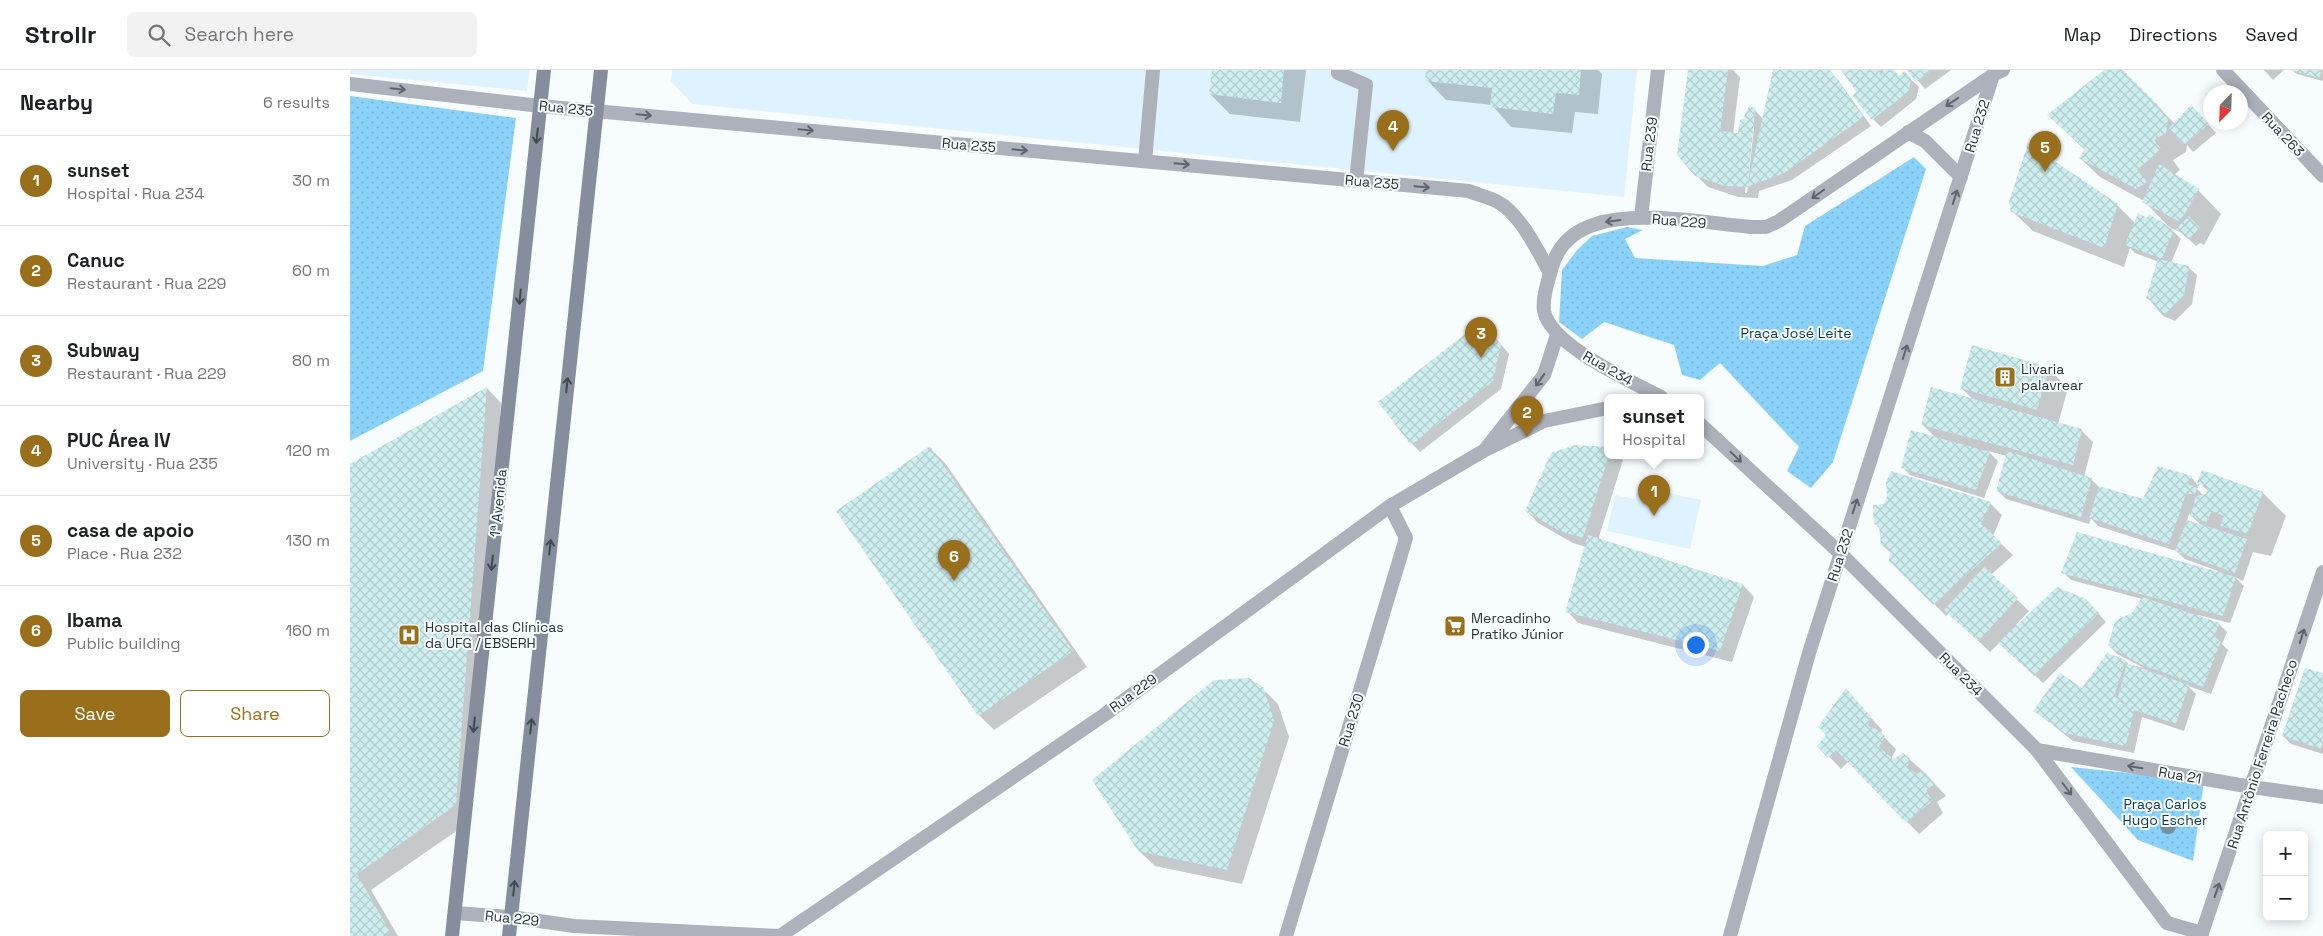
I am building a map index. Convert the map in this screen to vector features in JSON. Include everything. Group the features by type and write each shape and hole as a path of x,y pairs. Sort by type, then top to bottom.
{"main road":[{"name":"1ª Avenida","path":"452,936 544,70"},
{"path":"509,936 601,70"}],"street":[{"path":"1145,161 1153,70"},
{"path":"1338,70 1338,73 1366,85 1356,181"},
{"name":"Rua 239","path":"1641,217 1658,70"},
{"name":"Rua 263","path":"2223,70 2323,176"},
{"name":"Rua 229","path":"1484,450 1544,375 1558,335 1544,311 1546,285 1554,257 1573,233 1597,223 1641,217 1766,227 1779,221 1998,72"},
{"name":"Rua 232","path":"1730,936 1809,653 1840,553 1961,177 1998,72"},
{"name":"Rua 235","path":"350,84 540,106 1469,191 1498,202 1520,224 1537,248 1550,273"},
{"name":"Rua 232","path":"1908,132 1925,141 1961,177"},
{"name":"Rua 234","path":"1558,335 1591,360 1655,394"},
{"name":"Rua 229","path":"454,913 511,917 574,926 780,936 1104,715 1390,506 1484,450 1544,421 1604,409"},
{"name":"Rua 234","path":"1704,428 1840,553 2037,750 2167,923 2202,935"},
{"name":"Rua 230","path":"1286,936 1406,538 1390,506"},
{"name":"Rua Antônio Ferreira Pacheco","path":"2202,935 2323,572"},
{"name":"Rua 21","path":"2037,750 2252,787 2323,797"}],"shaded area":[{"path":"350,70 530,70 527,91 350,74"},
{"path":"672,70 1637,70 1624,197 692,104 671,81"},
{"path":"1638,491 1659,491 1701,500 1690,549 1607,531 1615,495 1634,499"}],"green space":[{"path":"350,96 516,118 483,371 350,441"},
{"name":"Praça José Leite","path":"1914,157 1926,169 1833,462 1811,488 1787,471 1799,447 1720,363 1700,380 1682,375 1674,345 1604,322 1582,339 1559,322 1562,270 1577,250 1592,236 1627,227 1643,230 1625,239 1635,258 1763,266 1797,255 1805,226"},
{"name":"Praça Carlos Hugo Escher","path":"2071,767 2204,781 2193,861 2138,840"}],"building":[{"path":"1212,70 1284,70 1281,103 1209,94"},
{"path":"1426,70 1581,70 1579,95 1556,93 1553,114 1490,107 1492,88 1425,81"},
{"path":"1688,70 1728,70 1720,131 1738,133 1740,120 1743,119 1749,106 1755,108 1748,184 1773,70 1830,70 1864,117 1784,173 1747,187 1725,186 1695,176 1677,155"},
{"path":"1841,70 1879,70 1881,76 1883,70 1894,70 1899,76 1904,71 1911,78 1909,91 1872,120 1853,96 1856,91"},
{"path":"1907,70 1932,70 1916,82"},
{"path":"2104,70 2123,70 2159,106 2168,119 2166,133 2154,140 2161,149 2137,170 2147,182 2136,189 2079,158 2085,149 2047,115"},
{"path":"2290,70 2322,70 2319,78"},
{"path":"2191,105 2203,118 2203,129 2184,145 2168,129"},
{"path":"2028,143 2118,204 2104,248 2011,212 2009,202"},
{"path":"2159,164 2199,189 2180,222 2142,202"},
{"path":"2138,213 2147,218 2149,214 2174,230 2162,259 2125,245"},
{"path":"2189,216 2200,228 2188,239 2176,229"},
{"path":"2158,259 2189,266 2184,296 2166,314 2154,309 2156,304 2146,298"},
{"path":"1482,321 1501,345 1493,381 1411,445 1378,402"},
{"name":"Livaria palavrear","path":"1972,345 2049,367 2037,410 1960,388"},
{"name":"Hospital das Clínicas da UFG / EBSERH","path":"487,387 456,805 357,874 390,932 384,936 350,936 350,464"},
{"path":"1931,387 2082,429 2073,465 1921,425"},
{"path":"1911,430 1990,452 1976,490 1901,468"},
{"path":"1575,445 1604,447 1604,459 1608,459 1583,538 1560,531 1525,511 1551,453"},
{"path":"930,446 1073,651 978,716 836,511"},
{"path":"2007,451 2092,478 2081,517 1996,491"},
{"path":"2158,466 2192,476 2188,484 2197,488 2195,494 2186,494 2169,544 2089,518 2099,486 2143,499"},
{"path":"2202,470 2263,492 2248,534 2220,526 2224,516 2212,511 2206,522 2190,516 2196,496 2206,494 2208,487 2197,483"},
{"path":"1891,471 1991,502 1981,524 2002,543 1933,605 1889,561 1890,549 1881,545 1879,526 1874,524 1873,505 1884,504 1887,496 1886,482"},
{"path":"2187,520 2247,539 2235,573 2175,551"},
{"path":"2077,532 2236,577 2223,616 2061,573"},
{"path":"1588,535 1743,584 1720,651 1565,612"},
{"path":"1984,567 2018,598 1978,641 1944,610"},
{"path":"2057,587 2086,599 2099,613 2034,676 1998,643"},
{"path":"2142,597 2220,623 2214,636 2221,641 2203,687 2140,664 2108,646 2115,621 2133,612"},
{"path":"2107,653 2126,660 2114,696 2130,707 2118,697 2127,663 2189,685 2176,724 2134,710 2126,746 2064,733 2033,711 2060,673 2082,688"},
{"path":"2305,668 2323,673 2323,743 2321,749 2282,736"},
{"path":"1249,678 1264,688 1274,721 1227,870 1138,851 1092,780 1214,680"},
{"path":"1846,688 1871,717 1868,726 1885,736 1879,747 1893,759 1903,753 1910,759 1907,767 1917,774 1923,770 1935,784 1926,790 1932,801 1906,823 1836,750 1828,758 1817,746 1826,735 1818,727"}],"place":[{"name":"PUC Área IV","path":"1393,151"},
{"name":"casa de apoio","path":"2045,172"},
{"name":"Subway","path":"1481,358"},
{"name":"Livaria palavrear","path":"2005,377"},
{"name":"Canuc","path":"1527,437"},
{"name":"sunset","path":"1654,516"},
{"name":"Ibama","path":"954,581"},
{"name":"Mercadinho Pratiko Júnior","path":"1455,626"},
{"name":"Hospital das Clínicas da UFG / EBSERH","path":"409,635"}]}
